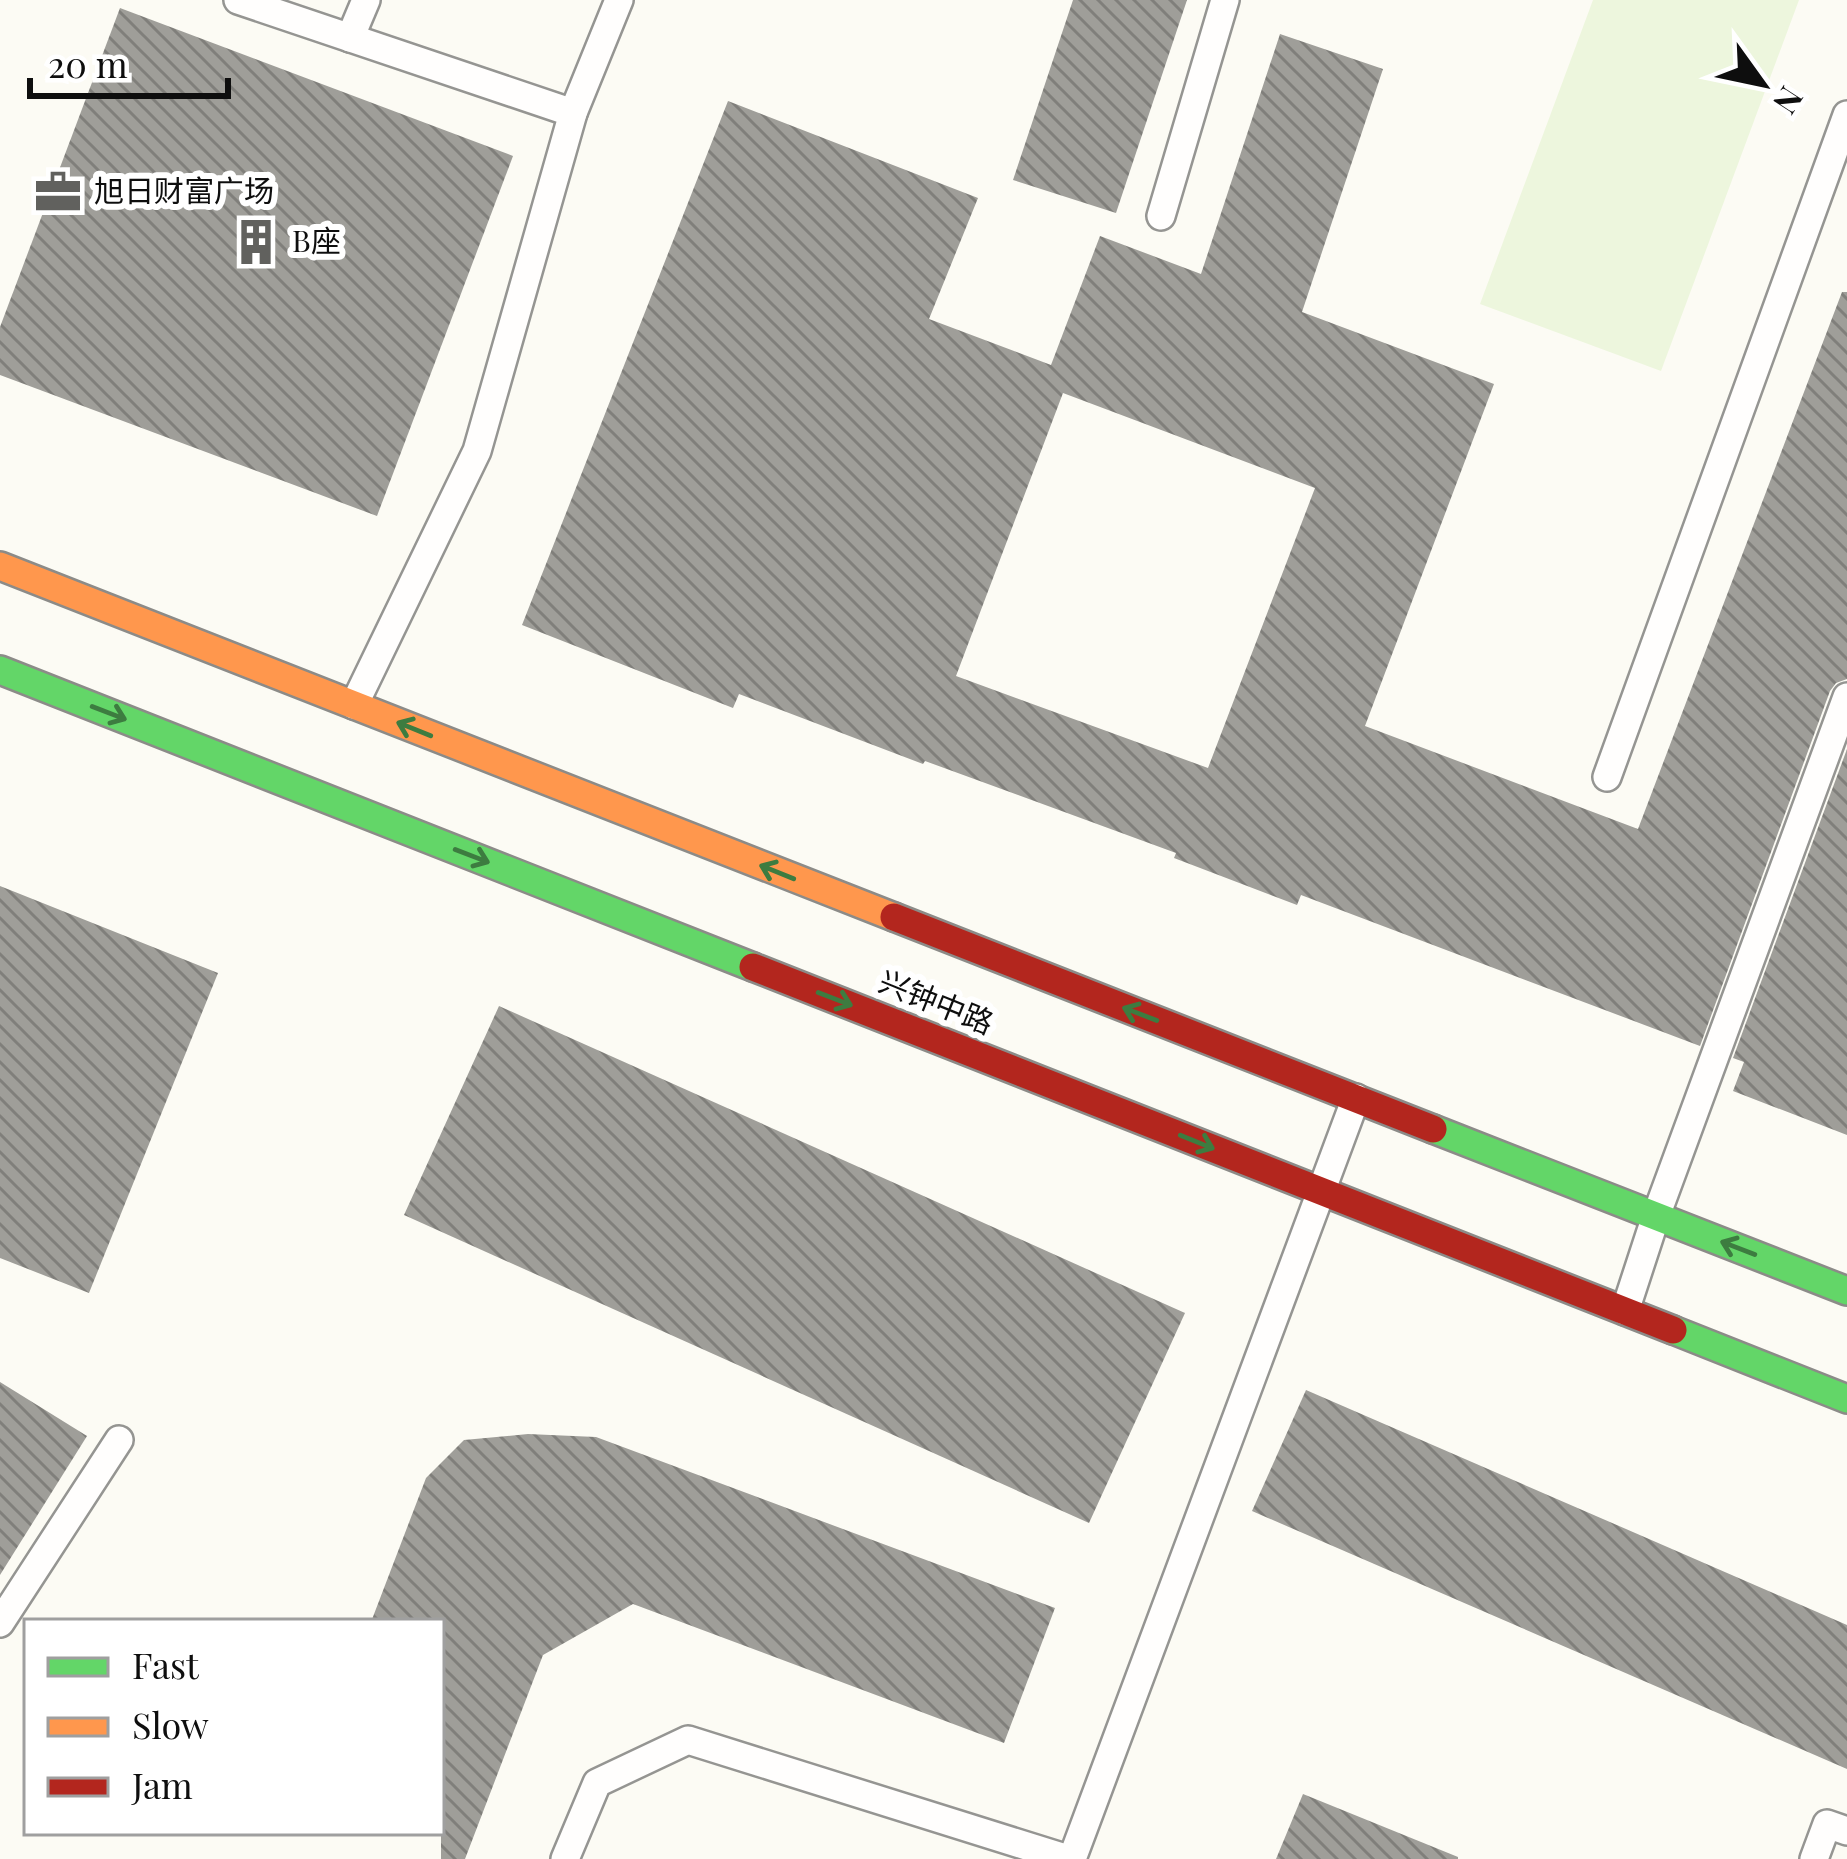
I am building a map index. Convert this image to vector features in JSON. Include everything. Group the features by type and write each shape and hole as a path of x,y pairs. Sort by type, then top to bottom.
{"main road":[{"path":"0,566 1847,1291"},
{"name":"兴钟中路","path":"0,670 1847,1399"}],"lane":[{"path":"238,0 573,113"},
{"path":"350,38 366,0"},
{"path":"354,705 477,451 573,113 619,0"},
{"path":"1161,216 1225,0"},
{"path":"1606,777 1847,115"},
{"path":"1625,1311 1847,697"},
{"path":"565,1859 597,1783 688,1740 1070,1859 1356,1098"},
{"path":"0,1623 119,1440"},
{"path":"1814,1859 1828,1824 1847,1831"}],"green space":[{"path":"1593,0 1799,0 1661,371 1480,304"}],"building":[{"path":"1073,0 1187,0 1116,213 1013,180"},
{"name":"B座","path":"120,8 513,156 377,516 0,375 0,327"},
{"path":"1280,34 1383,69 1302,312 1494,384 1365,726 1638,829 1842,292 1847,292 1847,679 1830,691 1700,1046 1301,895 1297,905 1174,858 1176,853 739,694 733,708 522,625 728,101 978,198 929,319 1051,365 1100,236 1201,274","holes":["1063,393 1315,488 1208,768 956,676"]},
{"path":"1847,749 1847,1135 1733,1091 1744,1062 1733,1058"},
{"path":"0,886 218,973 89,1293 0,1258"},
{"path":"499,1006 1185,1313 1089,1523 404,1215"},
{"path":"0,1382 87,1436 0,1575"},
{"path":"1306,1390 1847,1625 1847,1769 1252,1511"},
{"path":"528,1434 596,1437 1055,1608 1004,1743 633,1604 543,1655 465,1859 441,1859 444,1619 372,1619 426,1478 464,1440"},
{"path":"1303,1794 1458,1857 1458,1859 1276,1859"}],"traffic: fast":[{"path":"0,670 753,967"},
{"path":"1433,1129 1847,1291"},
{"path":"1673,1330 1847,1399"}],"traffic: slow":[{"path":"0,566 894,917"}],"traffic: jam":[{"path":"894,917 1433,1129"},
{"path":"753,967 1673,1330"}],"place":[{"name":"旭日财富广场","path":"58,192"},
{"name":"B座","path":"256,242"}]}
